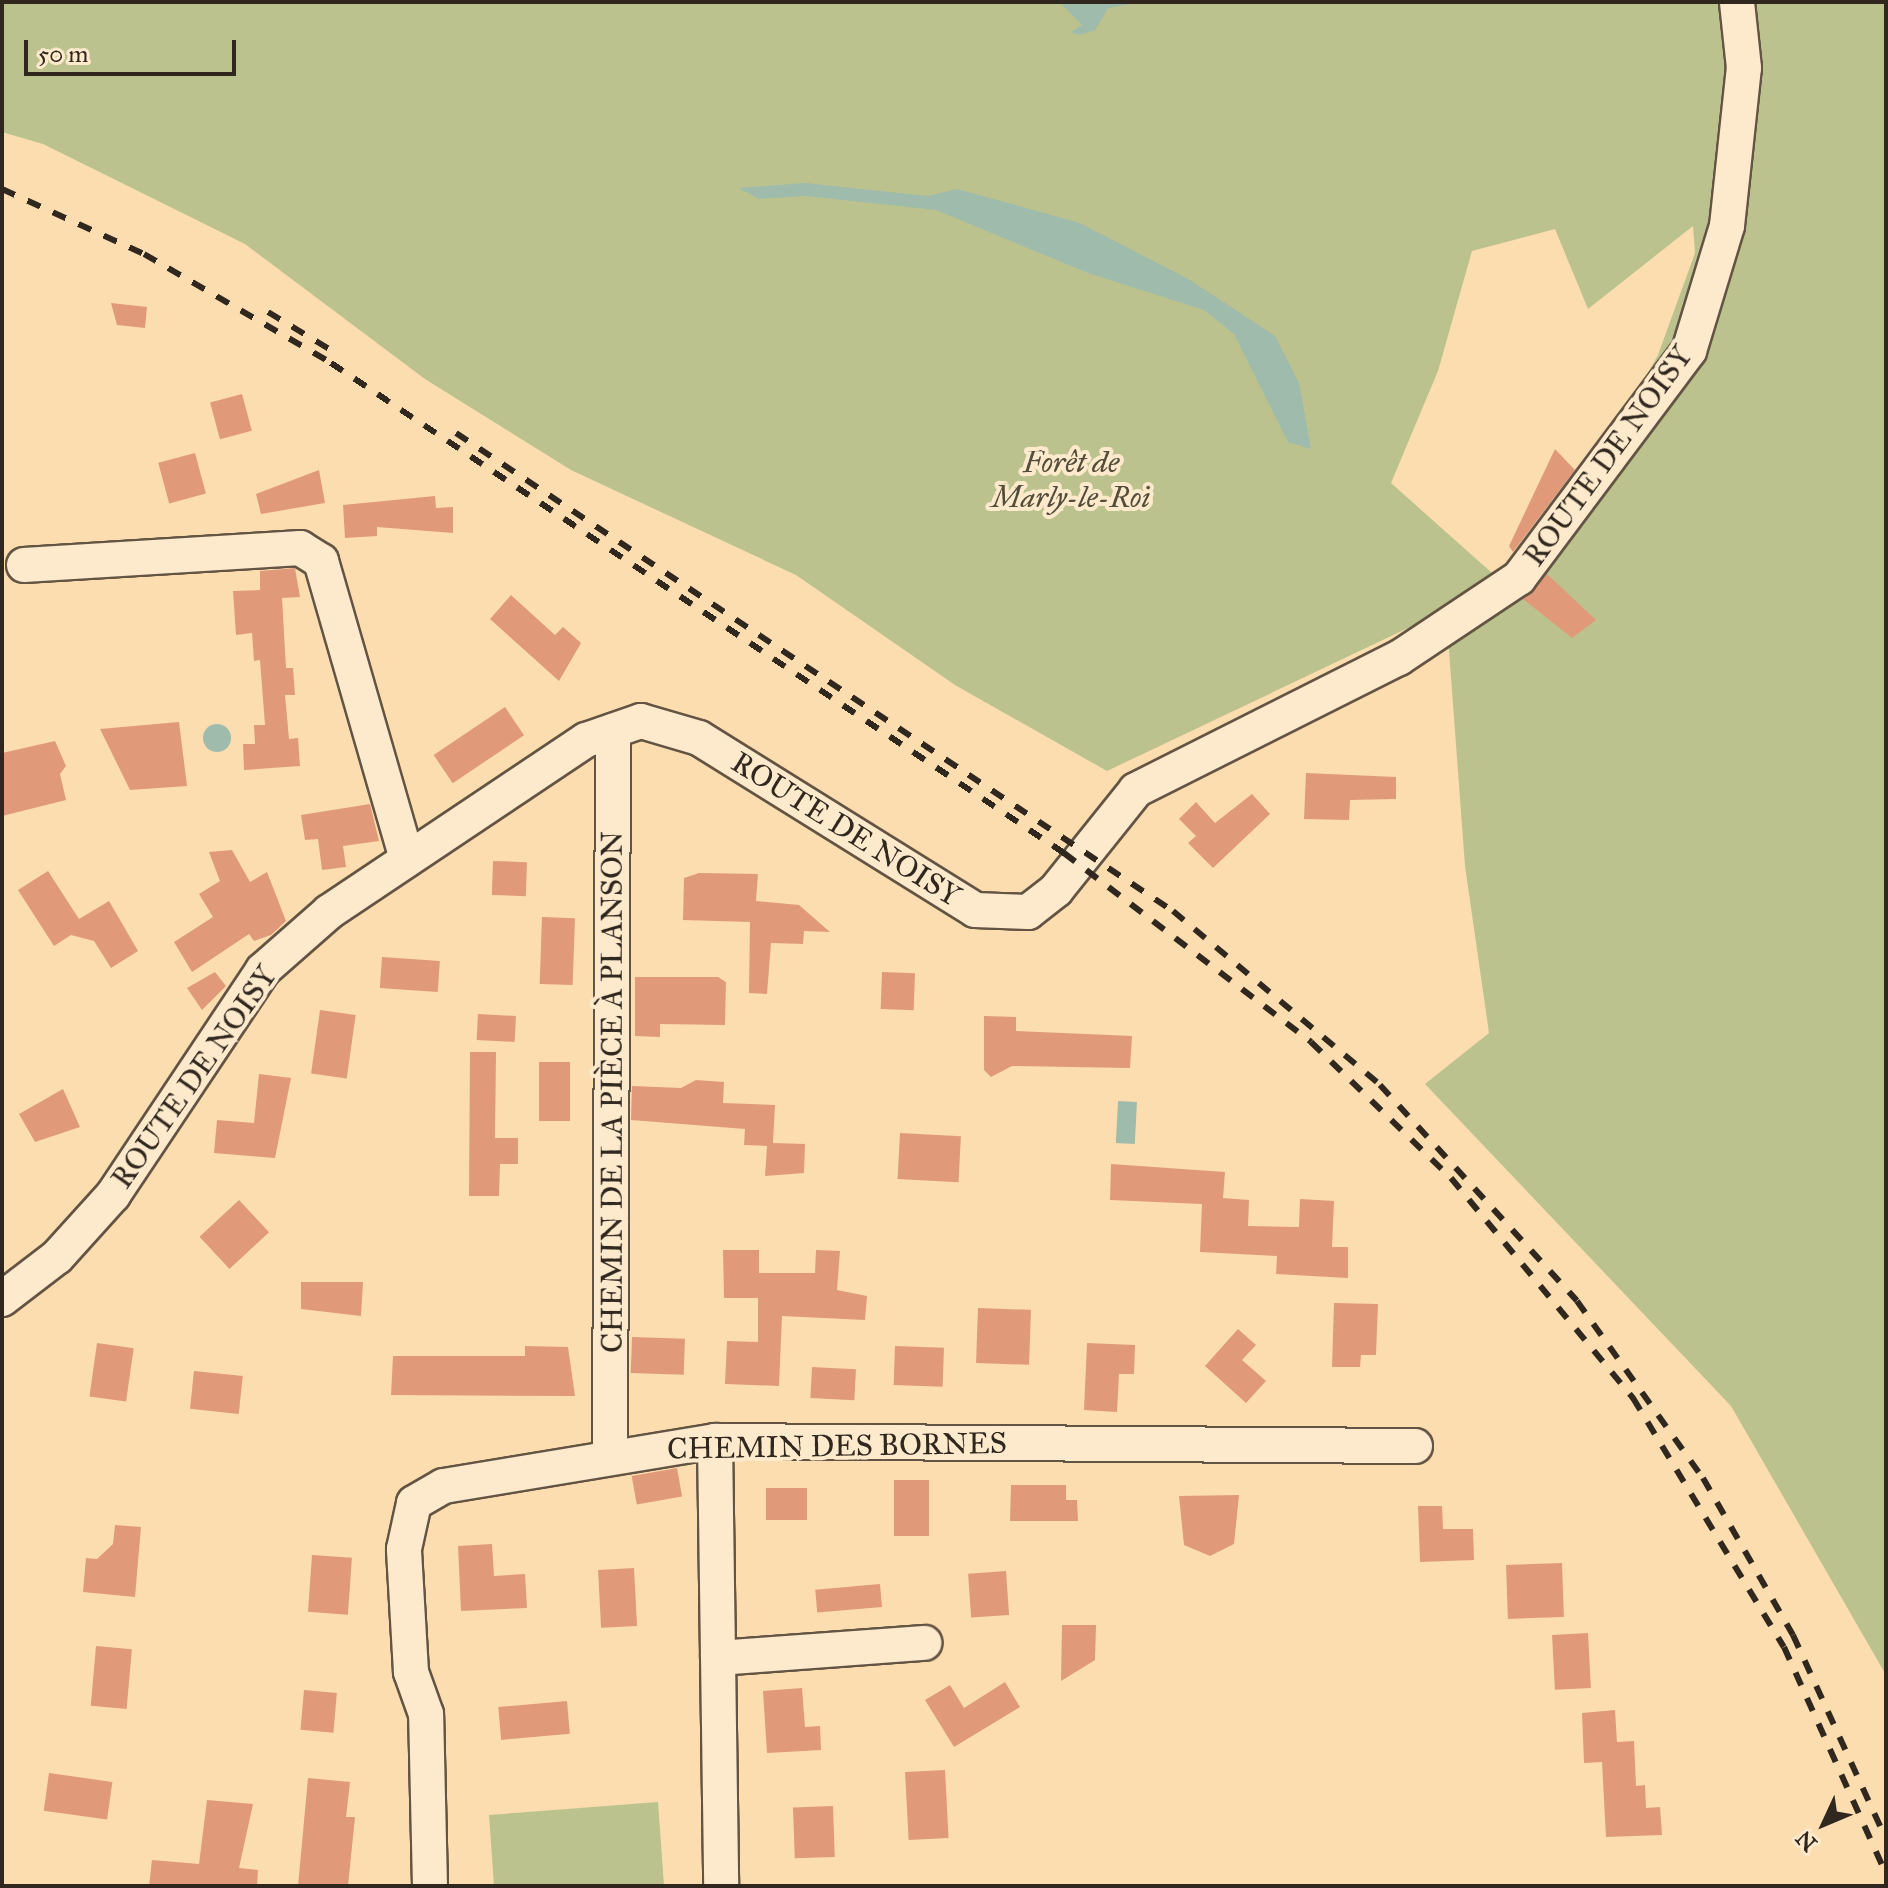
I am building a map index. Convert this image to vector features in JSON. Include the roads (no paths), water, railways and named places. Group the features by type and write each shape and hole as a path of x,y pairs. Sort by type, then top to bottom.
{"street":[{"name":"ROUTE DE NOISY","path":"2,1299 57,1257 113,1195 263,970 407,859 586,740 641,721 699,738 975,910 1028,912 1056,890 1136,790 1399,658 1519,578 1576,511 1689,351 1727,226 1744,68 1737,2"},
{"path":"24,565 300,548 321,561 407,859"},
{"name":"CHEMIN DE LA PIÈCE À PLANSON","path":"610,1453 613,731"},
{"path":"715,1441 721,1886"},
{"name":"CHEMIN DES BORNES","path":"430,1886 426,1714 411,1672 404,1549 414,1503 444,1486 610,1453 715,1441 1415,1446"},
{"path":"718,1658 924,1643"}],"railway":[{"path":"2,189 144,254 331,363 1064,853 1311,1042 1451,1178 1633,1398 1784,1647 1886,1874"},
{"path":"268,312 329,349"},
{"path":"456,433 1173,911 1380,1085 1577,1301 1703,1478 1793,1635 1886,1839"}],"park label":[{"name":"Forêt de Marly-le-Roi","path":"1071,479"}]}
